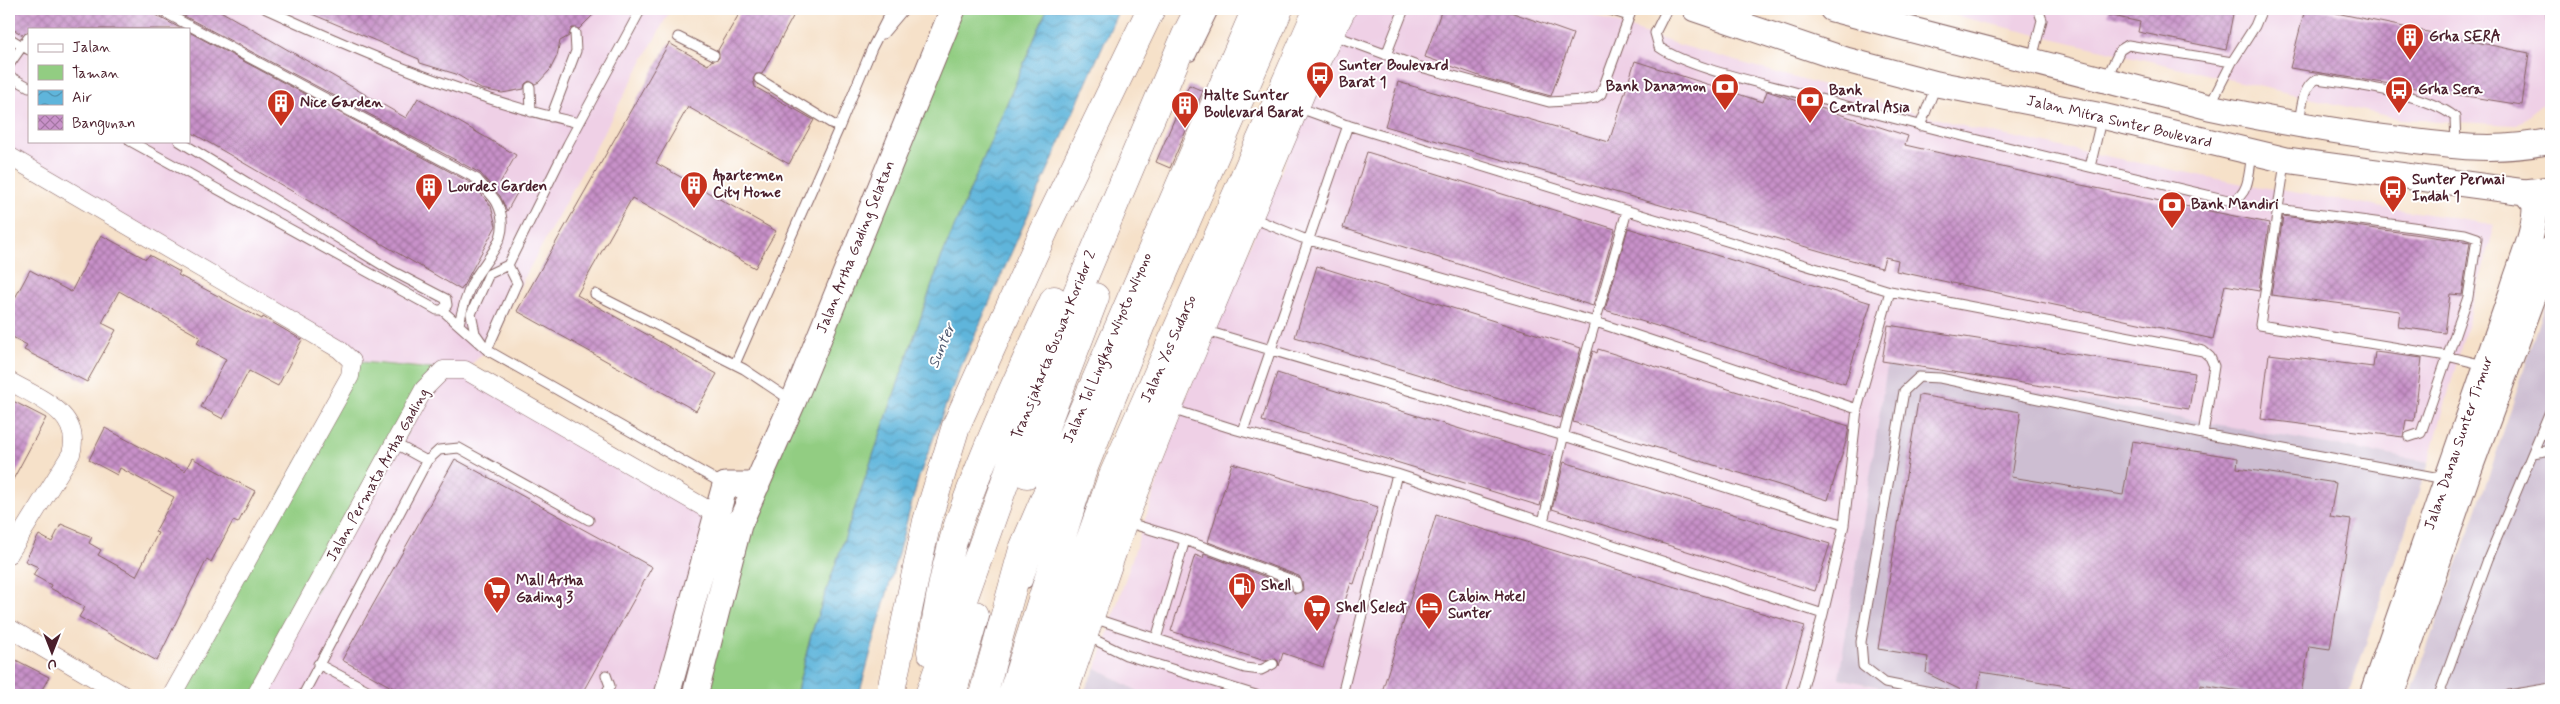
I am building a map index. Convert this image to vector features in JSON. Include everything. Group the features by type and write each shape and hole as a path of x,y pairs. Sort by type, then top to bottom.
{"highway":[{"path":"890,691 927,521 956,426 1046,229 1151,9"},
{"path":"923,695 938,609 958,526 1012,392 1182,9"},
{"path":"930,695 1047,364 1198,9"},
{"name":"Jalan Tol Lingkar Wiyoto Wiyono","path":"952,695 987,574 1076,344 1127,217 1218,9"},
{"name":"Jalan Tol Lingkar Wiyoto Wiyono","path":"983,695 1023,549 1256,9"},
{"path":"998,695 1012,646 1030,598 1063,523 1086,448 1279,9"},
{"path":"1063,695 1123,522 1168,408 1296,107 1323,21 1342,9"},
{"name":"Jalan Yos Sudarso","path":"1036,695 1111,480 1323,21"},
{"path":"1012,695 1082,472 1140,327"}],"main road":[{"name":"Jalan Artha Gading Selatan","path":"695,695 739,525 794,402 953,9"},
{"name":"Jalan Mitra Sunter Boulevard","path":"1695,9 1846,60 1937,84 2102,116 2286,160 2525,192 2551,189"},
{"path":"1834,9 1900,18 2031,62 2209,107 2253,116 2456,147 2504,149 2551,141"},
{"path":"2201,140 2210,137 2216,131 2216,116 2209,107"},
{"path":"2248,151 2240,142 2240,131 2253,116"},
{"name":"Jalan Danau Sunter Timur","path":"2392,695 2456,481 2487,365 2535,214 2535,204 2525,192"},
{"name":"Jalan Danau Sunter Timur","path":"2372,695 2456,481 2551,249"},
{"path":"667,695 715,515 725,485 753,491"}],"street":[{"path":"9,156 339,349 352,361 350,376 172,695"},
{"name":"Jalan Permata Artha Gading","path":"256,695 424,389 442,370 465,370 715,515 739,525"},
{"path":"9,381 60,412 72,429 75,441 71,454 9,554"},
{"path":"9,628 123,695"}],"lane":[{"path":"158,9 477,179 497,203 502,224 499,243 491,259 473,282 462,310 459,324"},
{"path":"266,9 322,35 470,94 531,112 579,123"},
{"path":"487,350 475,333 471,314 488,274 508,265 579,123 641,9"},
{"path":"735,364 840,128 872,48 892,9"},
{"path":"872,48 904,9"},
{"path":"1189,61 1214,9"},
{"path":"1246,58 1267,9"},
{"path":"1386,55 1404,9"},
{"path":"1323,21 1386,55 1417,66 1549,102 1584,100 1595,98 1601,94 1631,12 1607,9"},
{"path":"1667,9 1655,33 1655,40 1659,47 1667,53 1714,70 1920,126 2232,201 2239,199 2244,193 2248,151"},
{"path":"2031,62 2042,20 2038,9"},
{"path":"2209,107 2232,62 2255,26 2262,9"},
{"path":"2551,9 2551,17"},
{"path":"551,117 576,51 575,33"},
{"path":"678,37 714,55"},
{"path":"9,38 26,48"},
{"path":"9,65 26,48 28,38"},
{"path":"2105,80 2120,50 2128,45 2232,62"},
{"path":"9,76 28,86"},
{"path":"760,79 840,128"},
{"path":"2298,124 2304,94 2310,83 2316,79 2358,85 2442,106 2455,117 2456,147"},
{"path":"1920,126 1937,84"},
{"path":"530,87 531,112"},
{"path":"1296,107 1348,126 1890,291 2203,352 2210,357 2214,366 2203,434"},
{"path":"2090,167 2102,116"},
{"path":"1243,431 1271,350 1305,238 1348,126"},
{"path":"1099,404 1212,136"},
{"path":"132,142 437,310 442,310 459,324 470,337 487,350 725,485"},
{"path":"181,142 392,271 446,298 447,305 442,310"},
{"path":"2286,160 2260,325 2447,356 2487,365"},
{"path":"2277,209 2473,235 2476,238 2468,297 2421,433 2409,437"},
{"path":"1543,522 1564,436 1627,211"},
{"path":"1250,217 1305,238 1596,322 1857,409"},
{"path":"487,350 517,283 508,265"},
{"name":"Transjakarta Busway Koridor 2","path":"930,695 955,639 980,566 1093,284"},
{"path":"1801,695 1823,614 1844,524 1857,409 1890,291"},
{"path":"595,294 735,364 794,402"},
{"path":"1202,330 1564,436 1844,524"},
{"path":"1946,695 1885,683 1863,666 1861,642 1904,391 1919,377 1940,378 2203,434 2456,481"},
{"path":"1168,408 1397,474 1823,614"},
{"path":"2439,695 2488,559 2551,409"},
{"path":"394,443 427,461"},
{"path":"303,695 427,461 439,450 459,448 589,520"},
{"path":"2533,454 2551,450"},
{"path":"1342,695 1397,474"},
{"path":"1023,595 1061,494"},
{"path":"1123,522 1185,540 1292,580 1296,582 1297,588"},
{"path":"1156,639 1185,540"},
{"path":"1088,626 1156,639 1245,668 1261,670 1273,664"},
{"path":"1088,626 1126,655 1256,695"},
{"path":"318,664 377,695"},
{"path":"605,695 610,686 606,675"},
{"path":"2509,695 2551,688"}],"shaded area":[{"path":"9,9 671,9 492,337 487,350 465,370 715,515 670,695 254,695 445,369 352,361 9,157"},
{"path":"1358,9 1576,9 1673,43 1973,129 2243,184 2495,225 2429,462 2238,429 1839,678 1916,695 1145,695 1096,668 1184,402 1334,46"},
{"path":"1927,9 2551,9 2551,98 2517,125 2400,119"},
{"path":"2551,288 2551,695 2410,695 2490,472"},
{"path":"1887,366 2429,462 2348,695 1916,695 1839,678"},
{"path":"1096,668 1145,695 1082,695"}],"green space":[{"path":"953,9 1047,9 942,256 811,635 796,695 695,695 739,525"},
{"path":"352,361 443,370 256,695 172,695"}],"water":[{"name":"Sunter","path":"1047,9 1119,9 956,378 919,477 859,695 796,695 811,635 942,256"}],"building":[{"path":"9,9 152,9 155,15 180,28 28,28 28,32 23,35 9,27"},
{"path":"171,9 217,9 406,118 418,98 516,155 500,183 517,193 507,211 500,196 480,173"},
{"path":"300,9 599,9 579,29 572,28 569,36 560,41 557,56 550,70 539,82 535,84 529,81 525,84 524,89 502,93 481,89 456,74 420,63 419,59"},
{"name":"Apartemen City Home","path":"742,9 797,9 762,74 756,74 753,79 755,87 814,120 789,164 688,107 656,163 776,231 755,268 632,198 577,295 717,374 696,411 517,311 669,43 708,65 711,61 719,58 718,50"},
{"path":"1442,9 1502,9 1573,34 1551,96 1488,79 1425,57"},
{"path":"2109,9 2234,9 2226,50 2138,32 2140,22 2108,15"},
{"name":"Grha SERA","path":"2305,9 2317,9 2529,53 2522,105 2290,68"},
{"path":"190,33 473,184 491,206 496,226 461,290 190,132"},
{"path":"1635,61 1763,102 1767,91 1908,136 1905,145 2081,185 2269,223 2259,291 2225,285 2213,339 1896,271 1898,260 1885,257 1882,268 1869,265 1385,126 1398,82 1609,142"},
{"path":"1189,85 1203,91 1170,168 1156,162"},
{"path":"1367,152 1615,229 1593,306 1343,228"},
{"path":"2283,216 2470,242 2462,295 2450,294 2445,333 2398,327 2400,311 2271,295"},
{"path":"1628,228 1871,303 1845,384 1605,310"},
{"path":"101,235 146,259 149,255 180,272 178,275 262,319 263,317 302,340 278,386 249,371 223,419 201,407 226,359 197,343 200,337 119,291 102,323 116,330 87,382 24,350 27,345 9,335 9,309 30,270 71,292"},
{"path":"1317,266 1581,348 1561,418 1295,337"},
{"path":"1888,325 2195,373 2189,409 1882,361"},
{"path":"1598,349 1849,426 1828,500 1573,422 1593,351 1597,353"},
{"path":"2375,352 2422,358 2414,421 2406,420 2403,437 2261,419 2269,354 2373,367"},
{"path":"1277,373 1552,457 1540,506 1262,421"},
{"path":"1919,395 2021,412 2011,477 2123,495 2132,441 2238,458 2237,468 2336,483 2330,517 2351,520 2330,649 2309,646 2301,695 2267,695 2201,685 2200,695 2091,695 2091,690 1981,672 1977,694 1961,690 1926,673 1928,657 1878,649"},
{"path":"13,401 46,418 9,487 9,409"},
{"path":"105,428 185,471 192,458 255,491 238,523 233,521 211,562 207,559 157,661 79,617 85,607 50,588 51,585 33,575 38,567 25,561 39,535 52,542 61,524 92,537 89,543 101,550 98,555 136,576 158,533 155,532 174,497 120,468 117,475 89,460"},
{"name":"Mall Artha Gading 3","path":"455,459 652,567 581,695 406,695 342,660"},
{"path":"1564,462 1830,544 1815,591 1552,509"},
{"path":"1232,463 1378,507 1354,584 1351,583 1323,667 1283,653 1279,666 1278,661 1274,658 1265,661 1171,631 1195,555 1203,558 1204,554 1290,586 1295,594 1303,590 1302,581 1299,576 1208,542"},
{"path":"1436,515 1805,626 1784,695 1381,695"},
{"path":"14,659 49,677 39,695 9,695 9,669"}],"place":[{"name":"Grha SERA","path":"2410,61"},
{"name":"Sunter Boulevard Barat 1","path":"1320,99"},
{"name":"Bank Danamon","path":"1725,111"},
{"name":"Grha Sera","path":"2399,114"},
{"name":"Bank Central Asia","path":"1810,124"},
{"name":"Nice Garden","path":"281,127"},
{"name":"Halte Sunter Boulevard Barat","path":"1185,129"},
{"name":"Apartemen City Home","path":"694,209"},
{"name":"Lourdes Garden","path":"429,211"},
{"name":"Sunter Permai Indah 1","path":"2393,213"},
{"name":"Bank Mandiri","path":"2172,229"},
{"name":"Shell","path":"1242,610"},
{"name":"Mall Artha Gading 3","path":"497,614"},
{"name":"Cabin Hotel Sunter","path":"1429,630"},
{"name":"Shell Select","path":"1317,632"}]}
